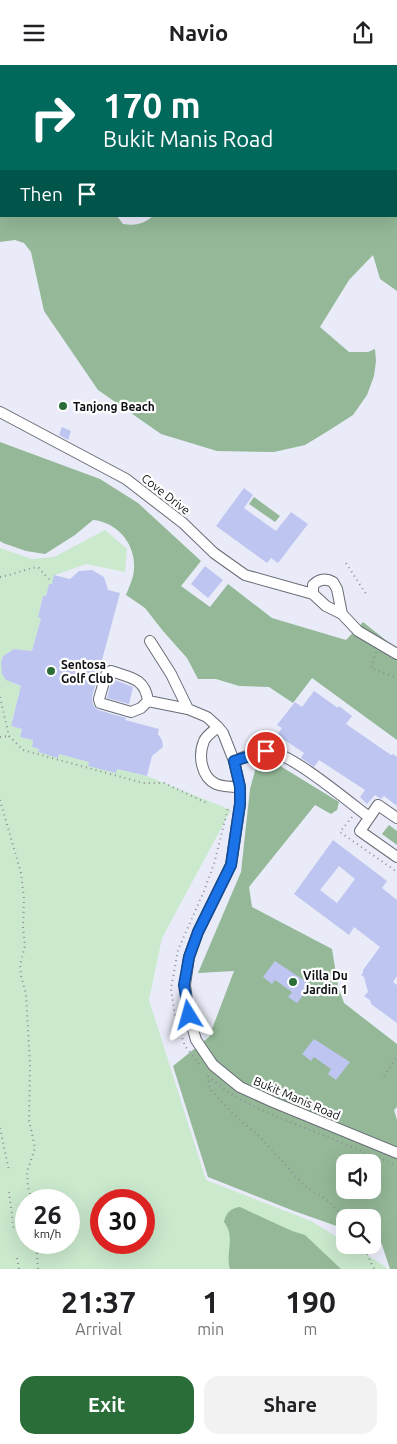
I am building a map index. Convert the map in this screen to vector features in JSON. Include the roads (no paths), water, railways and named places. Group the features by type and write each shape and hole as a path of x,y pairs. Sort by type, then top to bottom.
{"street":[{"name":"Cove Drive","path":"0,412 126,479 183,523 214,553 245,575 313,594 316,599 330,609 342,614 354,627 397,654"},
{"path":"313,594 313,585 322,579 333,582 337,589 342,614"},
{"path":"150,641 171,674 188,709"},
{"path":"111,671 138,680 147,690 148,701 141,708 131,712 100,703 99,699 106,675 111,671"},
{"name":"Bukit Manis Road","path":"148,701 188,709 207,717 218,727 223,733 234,761 240,787 240,804 231,865 198,932 189,957 184,985 189,1015 196,1040 213,1065 240,1087 273,1103 397,1153"},
{"path":"218,727 204,740 201,758 207,776 215,783 227,787 240,787"},
{"path":"234,761 266,751 277,753 292,760 369,817"},
{"path":"397,818 378,805 360,831 397,857"}],"place":[{"name":"Tanjong Beach","path":"63,406"},
{"name":"Sentosa Golf Club","path":"51,671"},
{"name":"Villa Du Jardin 1","path":"293,982"}]}
